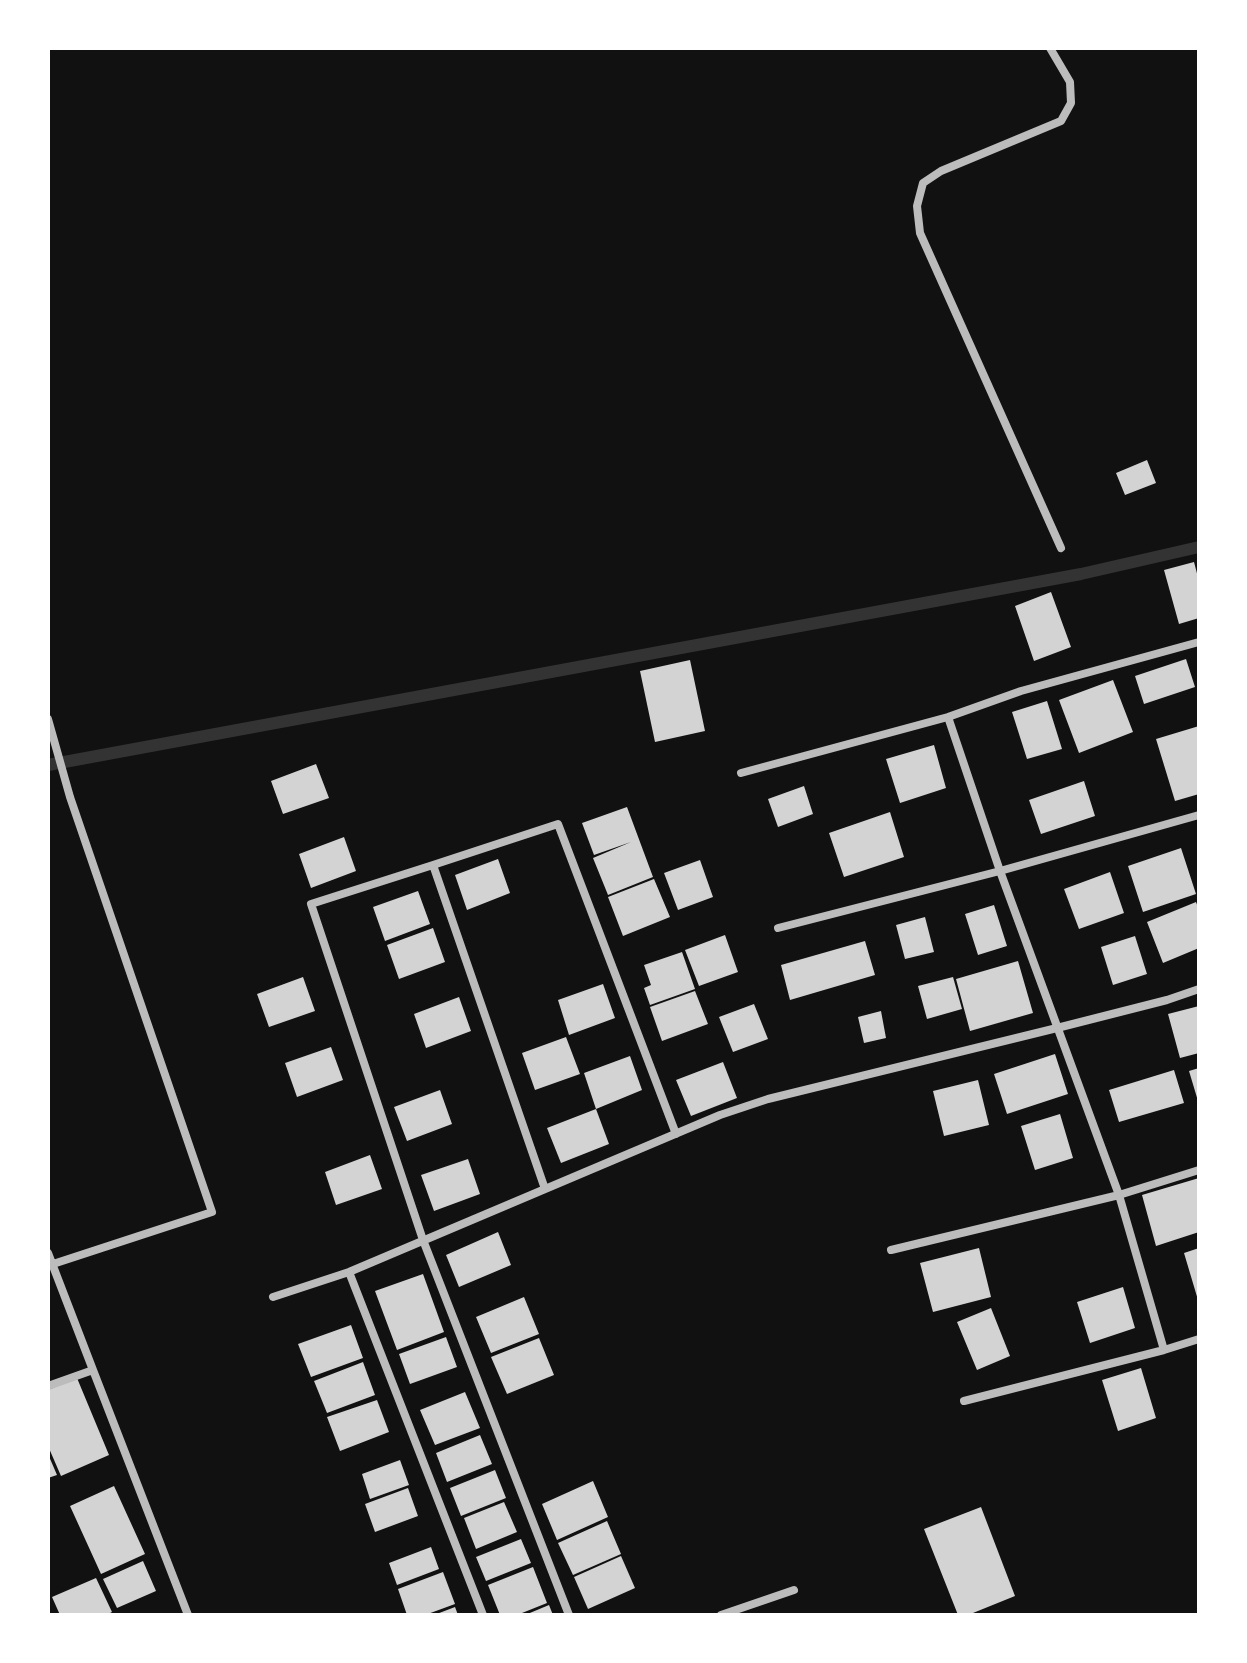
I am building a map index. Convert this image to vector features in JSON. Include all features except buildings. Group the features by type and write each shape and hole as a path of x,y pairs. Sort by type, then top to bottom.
{"street":[{"path":"1050,48 1070,82 1071,103 1061,121 941,171 923,183 917,206 920,233 1061,548"},
{"path":"741,773 948,717 1021,691 1199,642"},
{"path":"948,717 1000,871 1119,1195 1164,1350"},
{"path":"48,719 70,797 212,1212 53,1264"},
{"path":"778,928 1000,871 1199,815"},
{"path":"569,1615 423,1240 311,904 558,824 676,1134"},
{"path":"433,865 545,1189"},
{"path":"273,1297 349,1272 720,1115 768,1099 1167,1000 1199,989"},
{"path":"891,1250 1119,1195 1199,1170"},
{"path":"48,1253 188,1615"},
{"path":"349,1272 483,1615"},
{"path":"964,1401 1199,1339"},
{"path":"48,1386 93,1370"},
{"path":"721,1615 794,1590"}],"waterway":[{"path":"48,765 1081,574 1199,547"}]}
